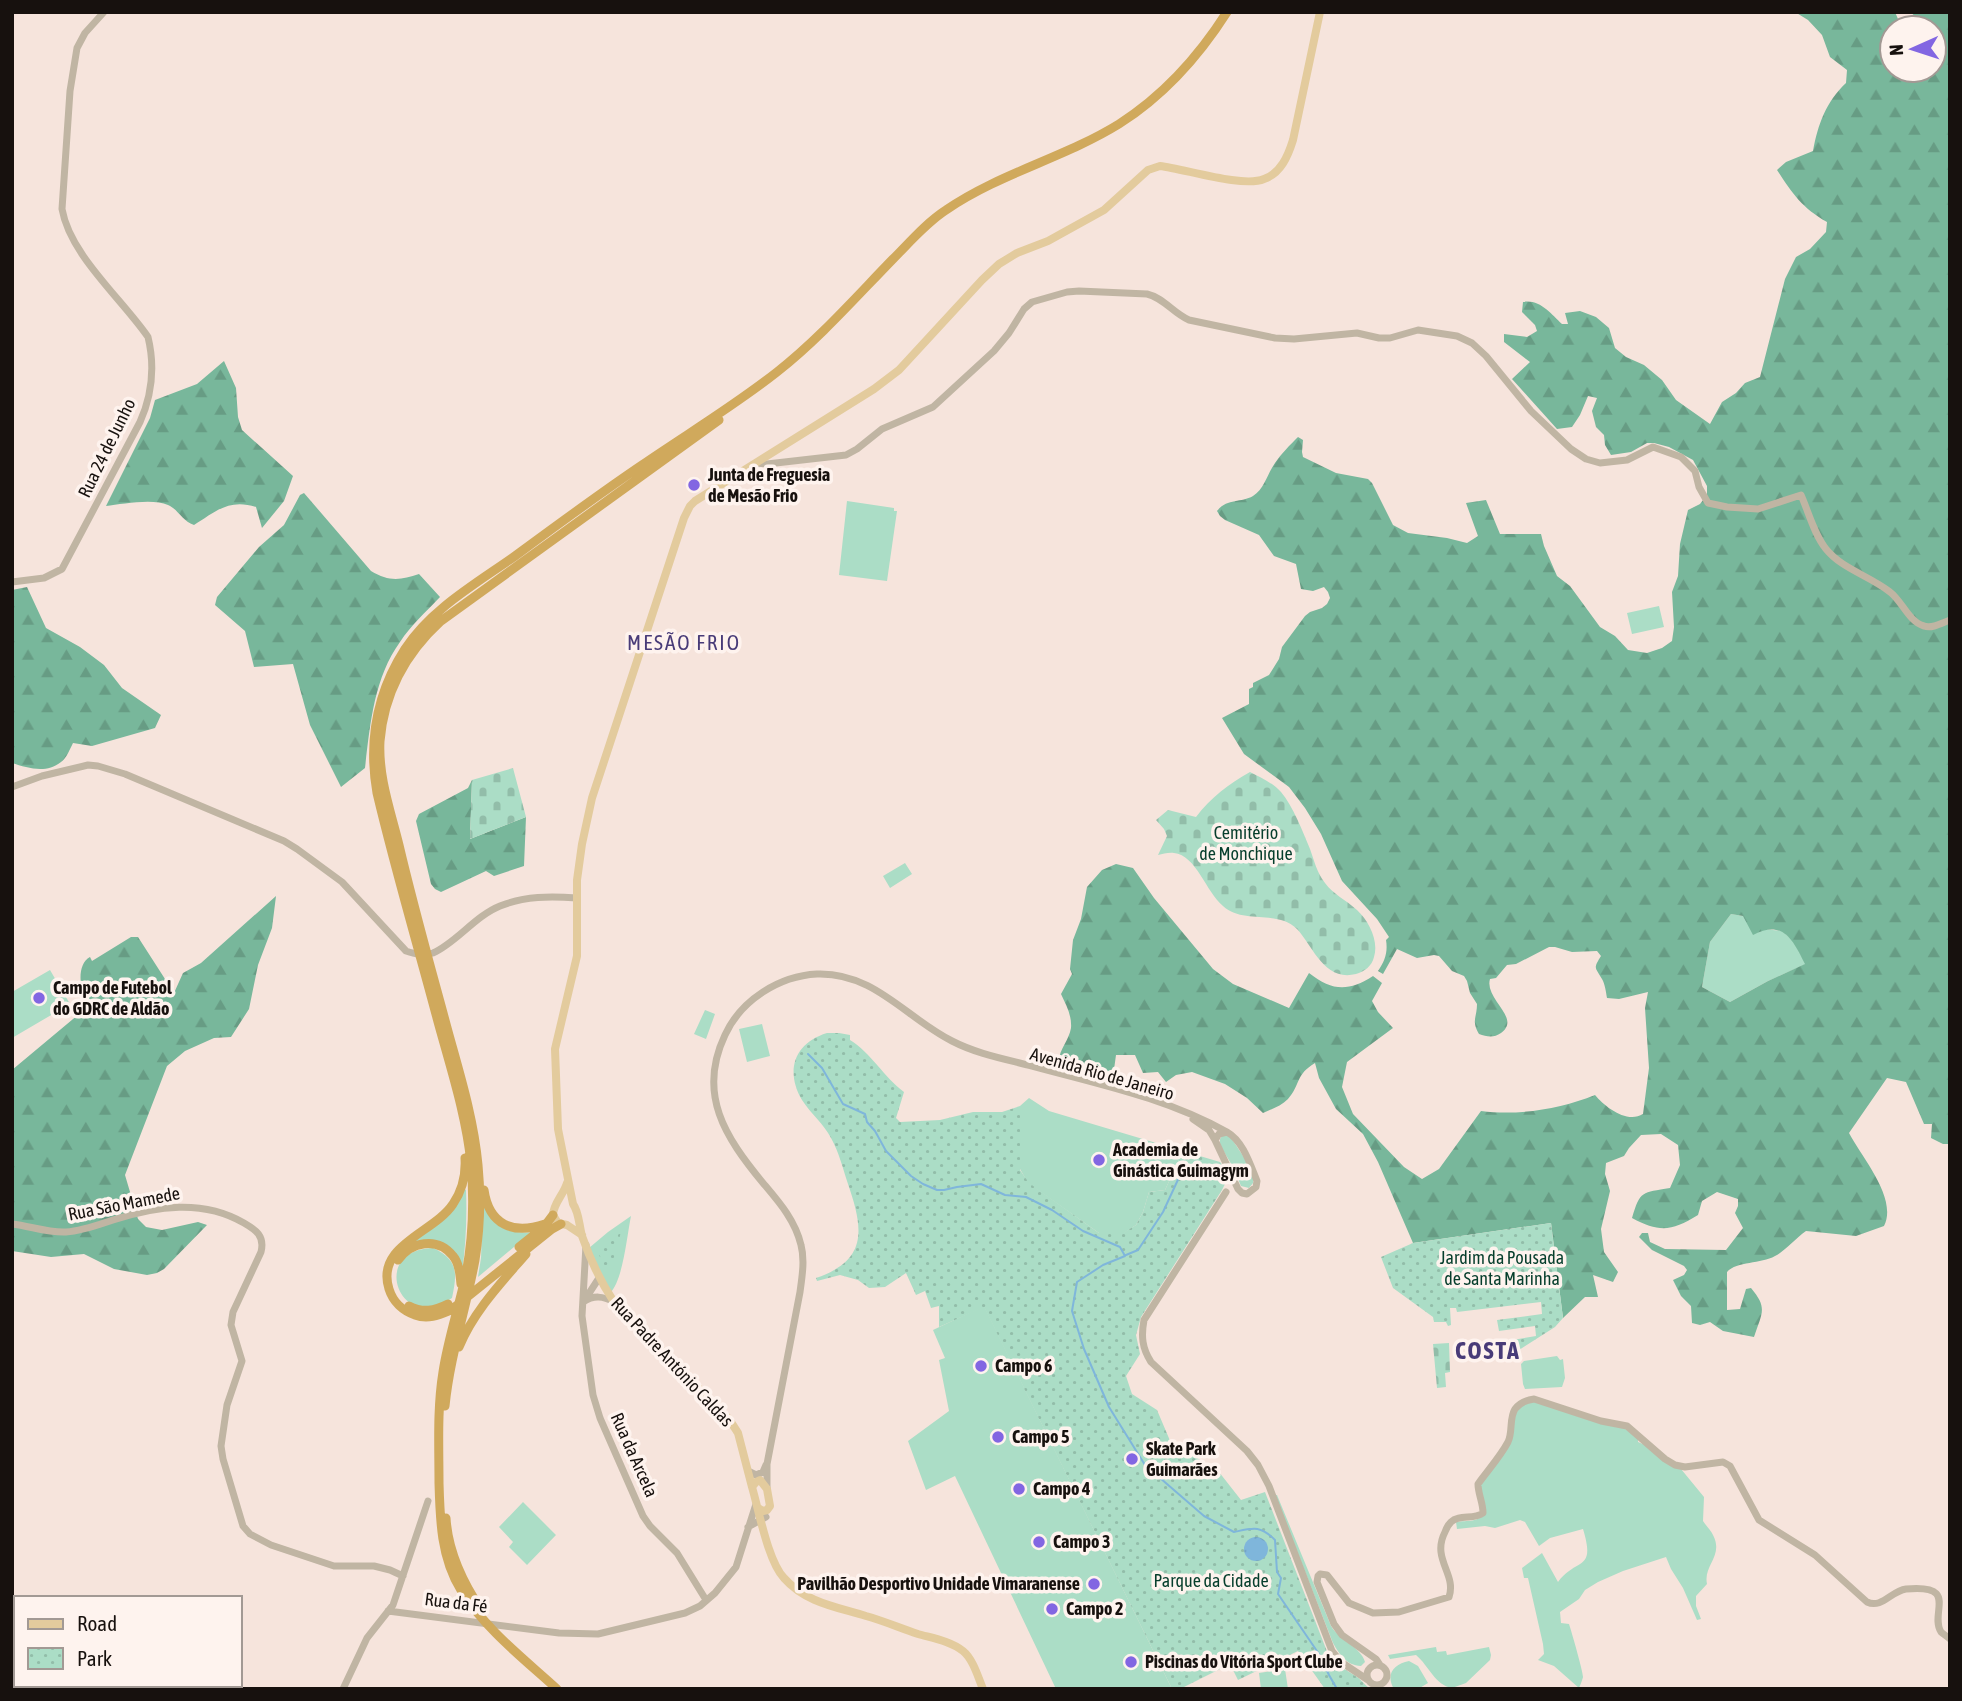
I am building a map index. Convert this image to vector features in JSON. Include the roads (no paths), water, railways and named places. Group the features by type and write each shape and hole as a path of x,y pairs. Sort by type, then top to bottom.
{"highway":[{"path":"564,1689 490,1620 472,1595 456,1563 450,1542 443,1422 472,1212 473,1130 462,1081 377,793 373,762 375,723 388,678 406,647 419,632 778,372 816,339 943,211 979,189 1119,124 1155,97 1187,66 1230,12"},
{"path":"419,939 466,1133 463,1137 471,1164 479,1213 475,1260 443,1368 439,1420 441,1531 451,1570 483,1621 557,1689"},
{"path":"471,1164 482,1169 488,1207 500,1222 522,1230 546,1224"},
{"path":"471,1164 452,1205 443,1215 404,1243 391,1260 388,1288 400,1306 418,1317 439,1316 451,1310 552,1229 564,1225"},
{"path":"463,1275 453,1255 444,1248 426,1243 416,1245 402,1254 393,1278 397,1295 410,1308 438,1310 544,1227 553,1215"},
{"path":"449,1370 453,1368 459,1346 484,1304 539,1240"}],"main road":[{"path":"564,1225 575,1219 577,1211 573,1204 558,1129 555,1049 577,956 577,898 582,845 592,798 684,518 695,501 755,462 774,457 900,370 999,264 1104,210 1149,170 1160,166 1181,168 1249,182 1264,180 1276,172 1286,160 1293,140 1320,12"},
{"path":"568,1180 553,1215 556,1221 582,1235"},
{"path":"558,1203 568,1201 573,1204"},
{"name":"Rua Padre António Caldas","path":"577,1215 599,1278 614,1301 729,1419 738,1433 748,1470 760,1477"},
{"path":"760,1477 770,1506 762,1514"},
{"path":"760,1477 762,1514 775,1566 784,1579 808,1597 827,1606 866,1616 964,1651 983,1689"}],"street":[{"name":"Rua 24 de Junho","path":"12,582 44,578 62,569 140,422 149,398 152,354 148,337 75,245 64,220 61,198 77,48 85,33 104,12"},
{"path":"755,462 767,464 774,457 846,455 882,429 933,407 994,351 1032,302 1067,292 1147,294 1157,297 1189,320 1275,338 1294,339 1357,333 1390,338 1426,330 1457,336 1472,343 1531,411 1571,449 1586,459 1600,463 1627,460 1653,447 1681,457 1695,471 1699,487 1708,503 1727,507 1758,509 1801,495 1824,547 1833,557 1888,590 1915,621 1923,626 1950,620"},
{"path":"12,787 35,778 88,765 118,772 176,796 284,841 353,892 399,944 414,954 434,952 498,906 545,896 577,898"},
{"path":"766,1489 760,1477 800,1292 802,1248 788,1215 738,1152 720,1120 713,1091 718,1053 725,1034 735,1017 761,993 796,977 818,974 850,978 881,992 931,1030 972,1050 1174,1107 1227,1132 1239,1144 1257,1184 1252,1192 1242,1193 1237,1189 1215,1140 1219,1134 1227,1132"},
{"name":"Avenida Rio de Janeiro","path":"972,1050 1016,1066 1175,1111 1201,1124 1215,1140"},
{"path":"1226,1192 1144,1320 1141,1335 1145,1352 1151,1362 1247,1451 1258,1465 1269,1486 1332,1651 1341,1662 1372,1684 1378,1685 1385,1681 1386,1671 1376,1659 1342,1635 1317,1582 1318,1576 1326,1575 1349,1603 1373,1613 1399,1612 1449,1597 1451,1589 1440,1551 1440,1541 1452,1521 1477,1517 1483,1513 1478,1484 1508,1441 1517,1407 1524,1400 1534,1399 1601,1421 1627,1426 1675,1465 1685,1467 1723,1462 1730,1466 1759,1520 1815,1555 1867,1602 1878,1604 1899,1590 1931,1590 1940,1602 1939,1625 1942,1633 1950,1639"},
{"name":"Rua São Mamede","path":"12,1224 65,1232 92,1227 136,1213 195,1206 232,1216 258,1233 262,1237 261,1252 233,1312 231,1325 242,1361 227,1405 222,1446 238,1515 250,1534 271,1545 334,1566 374,1566 403,1576"},
{"name":"Rua da Arcela","path":"586,1245 583,1316 593,1395 600,1418 643,1516 650,1527 677,1553 706,1600"},
{"path":"583,1286 599,1278"},
{"path":"583,1302 599,1278"},
{"path":"583,1302 595,1297 614,1301"},
{"path":"344,1689 363,1644 393,1605 428,1501"},
{"path":"706,1600 736,1567 748,1528 762,1514"},
{"path":"748,1528 762,1514"},
{"name":"Rua da Fé","path":"388,1611 559,1633 598,1634 685,1613 706,1600"},
{"path":"1368,1680 1370,1655"},
{"path":"1354,1670 1380,1665"}],"water":[{"path":"1256,1537 1265,1540 1268,1549 1265,1558 1256,1561 1247,1558 1244,1549 1247,1540"}],"waterway":[{"path":"808,1054 822,1068 843,1104 865,1114 867,1122 886,1151 923,1184 937,1190 981,1184 1005,1195 1026,1197 1052,1210 1083,1231 1120,1247 1125,1256 1103,1265 1077,1282 1072,1311 1084,1349 1109,1407 1145,1465 1204,1516 1234,1532 1256,1529 1275,1540 1277,1572 1281,1578 1278,1594 1319,1654 1337,1689"},
{"path":"1126,1255 1138,1250 1163,1212 1182,1171"}],"place":[{"name":"Junta de Freguesia de Mesão Frio","path":"694,485"},
{"name":"Campo de Futebol do GDRC de Aldão","path":"39,998"},
{"name":"Academia de Ginástica Guimagym","path":"1099,1160"},
{"name":"Campo 6","path":"981,1366"},
{"name":"Campo 5","path":"998,1437"},
{"name":"Skate Park Guimarães","path":"1132,1459"},
{"name":"Campo 4","path":"1019,1489"},
{"name":"Campo 3","path":"1039,1542"},
{"name":"Pavilhão Desportivo Unidade Vimaranense","path":"1094,1584"},
{"name":"Campo 2","path":"1052,1609"},
{"name":"Piscinas do Vitória Sport Clube","path":"1131,1662"}],"district":[{"name":"MESÃO FRIO","path":"684,643"},
{"name":"COSTA","path":"1488,1351"}],"park label":[{"name":"Cemitério de Monchique","path":"1246,843"},
{"name":"Jardim da Pousada de Santa Marinha","path":"1502,1268"},
{"name":"Parque da Cidade","path":"1211,1581"}]}
